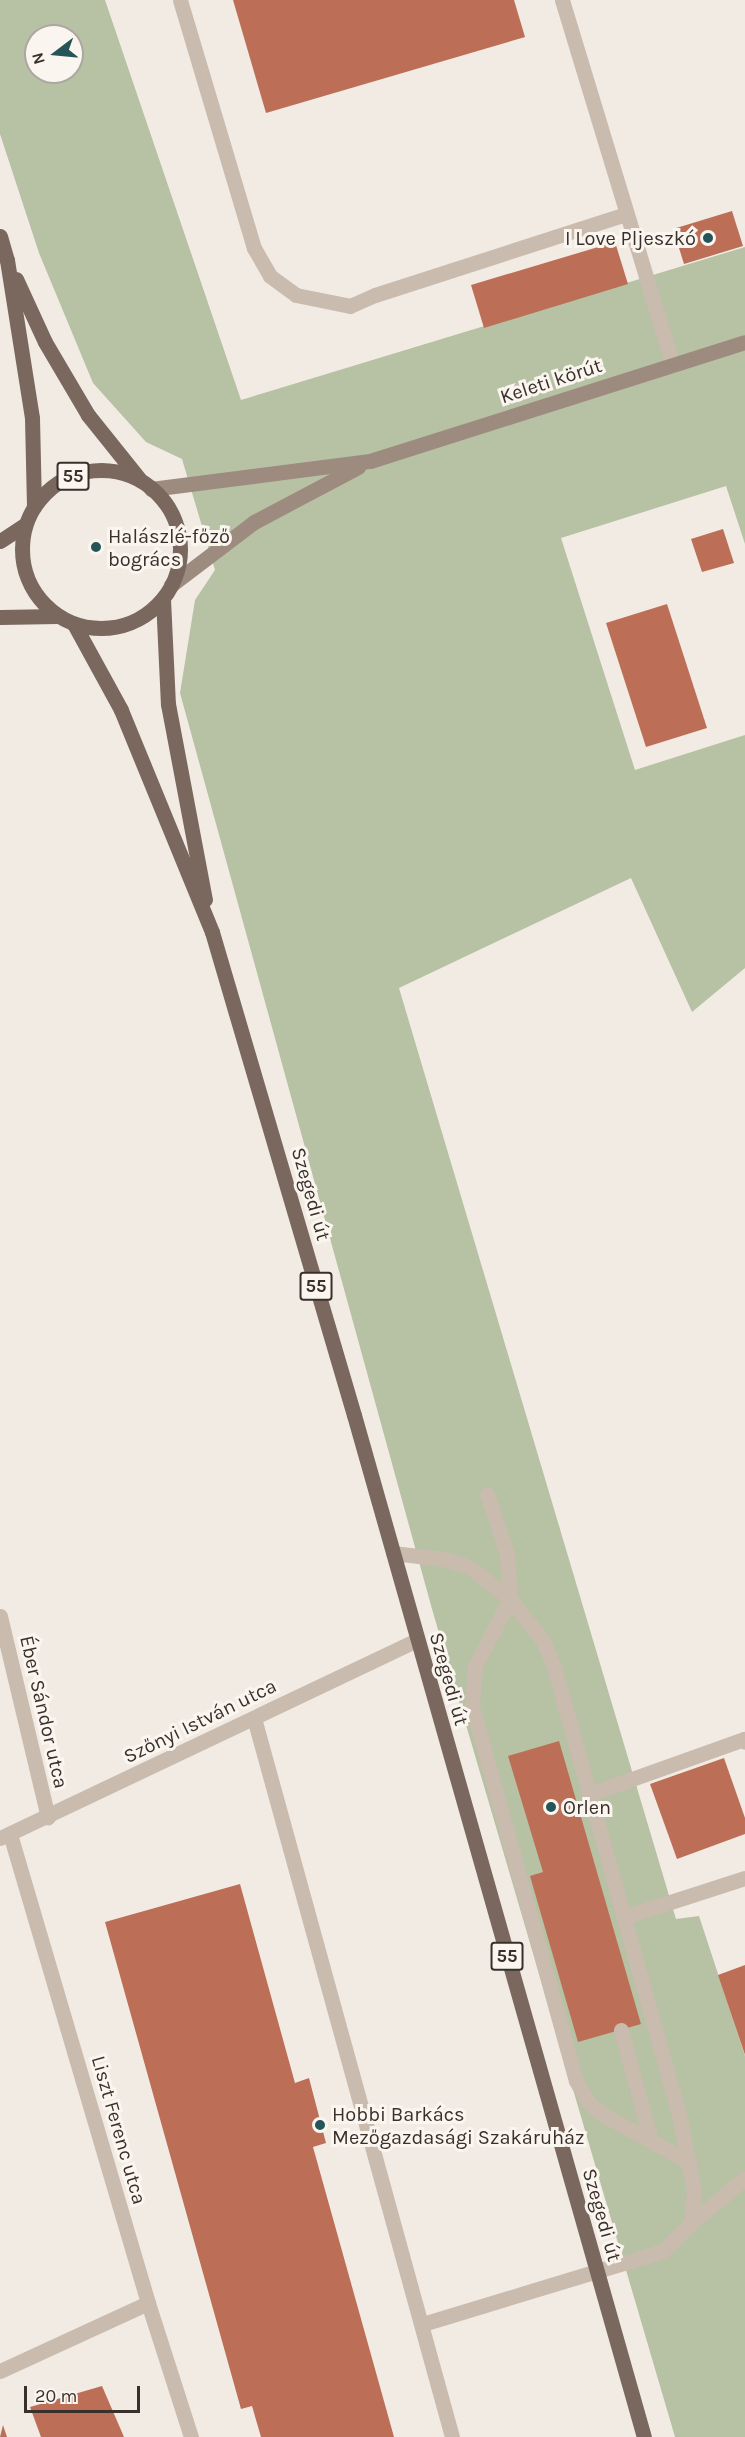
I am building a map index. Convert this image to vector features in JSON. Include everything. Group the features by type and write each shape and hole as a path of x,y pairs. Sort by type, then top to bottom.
{"main road":[{"name":"55","path":"3,249 45,342 88,415 145,484 165,503 177,527 179,561 171,585 163,599 149,613 129,624 110,628 74,624 58,616 38,597 27,579 22,553 25,525 34,507 52,487 89,471 107,470 145,484"},
{"name":"55","path":"3,249 32,418 34,507"},
{"name":"Keleti körút","path":"370,460 745,342"},
{"path":"145,484 370,460"},
{"path":"171,585 254,522 370,460"},
{"path":"0,541 25,525"},
{"name":"55","path":"163,599 168,704 212,932"},
{"path":"0,618 58,616"},
{"name":"55","path":"74,624 121,710 212,932"},
{"name":"Szegedi út","path":"212,932 393,1553 644,2437"}],"street":[{"path":"180,0 254,248 270,276 296,295 350,306 375,295 626,214"},
{"path":"562,0 673,365"},
{"path":"487,1494 507,1554 510,1599 475,1666 471,1686 472,1706 532,1900 576,2081 597,2109 688,2162"},
{"path":"393,1553 444,1559 471,1568 510,1599 532,1622 554,1667 624,1917 688,2162 694,2191 691,2223"},
{"name":"Éber Sándor utca","path":"0,1616 48,1817"},
{"name":"Szőnyi István utca","path":"5,1836 417,1640"},
{"path":"254,1718 452,2437"},
{"path":"590,1794 744,1739 745,1742"},
{"name":"Liszt Ferenc utca","path":"5,1836 191,2437"},
{"path":"624,1917 745,1878"},
{"path":"621,2031 651,2141"},
{"path":"422,2324 663,2251 691,2223 745,2178"},
{"path":"0,2371 148,2303"}],"green space":[{"path":"0,0 105,0 241,400 745,247 745,544 726,486 561,538 635,770 745,735 745,968 692,1012 631,878 399,988 676,1919 699,1916 745,2056 745,2437 675,2437 432,1609 180,693 195,600 215,570 182,459 146,442 93,383 39,253 0,134"}],"building":[{"path":"233,0 514,0 525,37 266,113"},
{"name":"I Love Pljeszkó","path":"732,211 743,246 684,264 673,229"},
{"path":"615,242 628,284 484,328 471,285"},
{"path":"723,529 734,563 702,572 691,539"},
{"path":"667,604 707,728 646,747 606,623"},
{"path":"559,1741 641,2024 578,2042 530,1876 543,1872 508,1756"},
{"path":"724,1758 745,1818 745,1834 677,1859 650,1784"},
{"path":"240,1884 295,2083 309,2078 326,2143 313,2147 394,2437 261,2437 252,2406 241,2409 105,1922"},
{"path":"745,1965 745,2055 718,1975"},
{"path":"102,2386 124,2437 41,2437 30,2407"},
{"path":"3,2425 7,2437 0,2437"}],"place":[{"name":"I Love Pljeszkó","path":"708,238"},
{"name":"Halászlé-főző bogrács","path":"96,547"},
{"name":"Orlen","path":"551,1807"},
{"name":"Hobbi Barkács Mezőgazdasági Szakáruház","path":"320,2125"}]}
